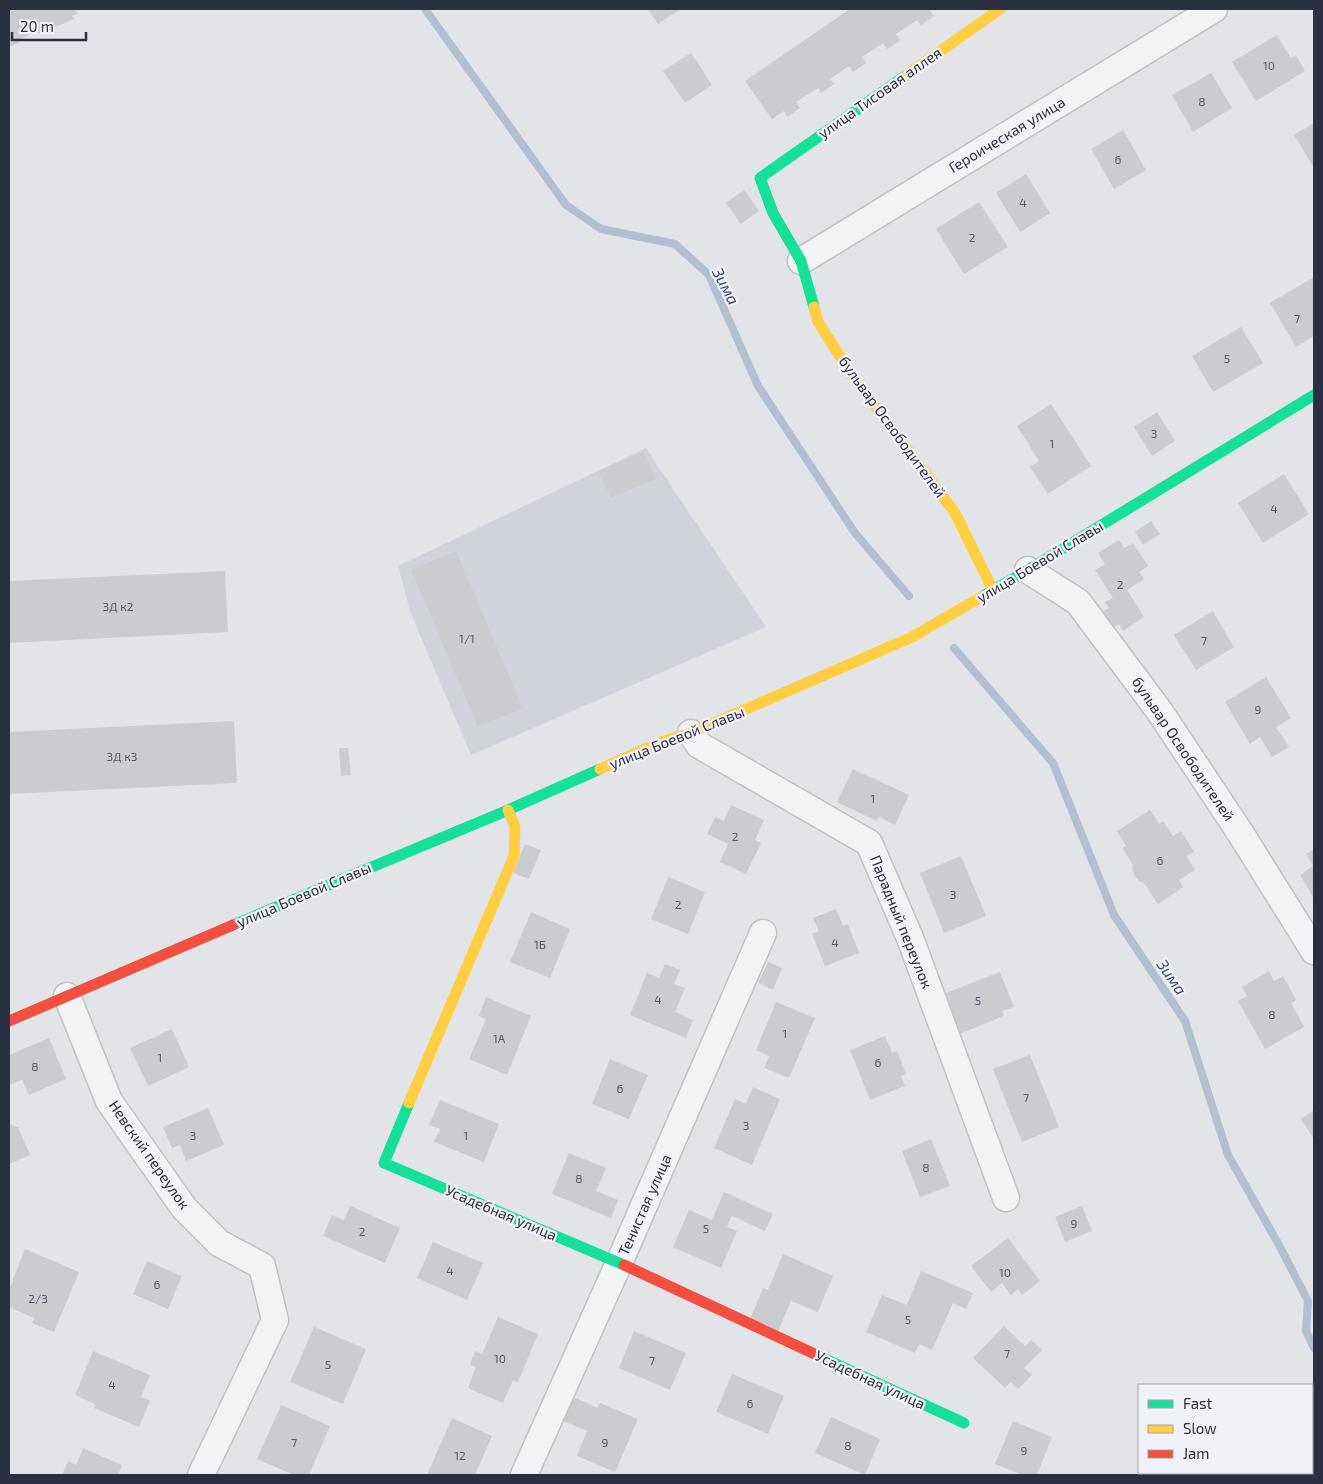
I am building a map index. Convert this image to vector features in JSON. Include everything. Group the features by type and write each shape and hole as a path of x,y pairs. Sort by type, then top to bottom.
{"street":[{"name":"улица Тисовая аллея","path":"760,178 1000,9"},
{"name":"Героическая улица","path":"801,261 1214,9"},
{"name":"бульвар Освободителей","path":"760,178 772,213 801,261 818,322 852,375 955,513 993,590"},
{"name":"улица Боевой Славы","path":"9,1020 508,810 661,742 691,733 912,637 1028,570 1314,395"},
{"name":"бульвар Освободителей","path":"1028,570 1078,602 1160,712 1241,834 1314,951"},
{"name":"Парадный переулок","path":"691,733 699,745 869,843 910,938 1006,1198"},
{"name":"Усадебная улица","path":"508,810 515,827 514,856 384,1163 619,1263 964,1423"},
{"name":"Тенистая улица","path":"524,1475 763,933"},
{"name":"Невский переулок","path":"67,996 109,1101 184,1208 219,1243 262,1266 275,1320 202,1475"}],"shaded area":[{"path":"646,448 766,627 471,755 411,614 398,566"}],"building":[{"path":"9,9 75,9 77,14 72,16 74,19 39,34 38,31 18,40 19,43 9,47"},
{"path":"648,9 681,9 658,24"},
{"path":"850,9 933,9 930,11 934,16 921,25 917,20 896,34 901,40 887,49 883,43 862,57 866,63 853,72 849,66 830,79 834,84 821,93 818,88 796,102 800,108 787,117 784,111 772,119 745,81"},
{"path":"1277,35 1291,58 1296,55 1305,71 1256,101 1232,62"},
{"path":"691,53 712,85 685,103 663,71"},
{"path":"1211,73 1232,108 1193,132 1172,95"},
{"path":"1314,123 1314,168 1294,135"},
{"path":"1123,130 1146,170 1114,189 1091,149"},
{"path":"1026,174 1050,213 1020,232 996,193"},
{"path":"744,190 759,211 741,224 726,203"},
{"path":"979,202 1008,247 964,274 936,229"},
{"path":"1314,277 1314,336 1296,347 1270,303"},
{"path":"1241,327 1263,363 1213,392 1192,356"},
{"path":"1051,404 1091,466 1048,494 1030,467 1039,461 1017,426"},
{"path":"1157,412 1175,441 1152,456 1134,427"},
{"path":"644,452 656,479 611,498 599,471"},
{"path":"1284,474 1309,514 1263,543 1238,503"},
{"path":"1151,521 1160,534 1143,545 1135,532"},
{"path":"1119,540 1124,548 1133,543 1148,566 1139,572 1144,579 1127,590 1144,617 1123,631 1119,624 1112,628 1102,612 1109,608 1105,602 1113,598 1095,570 1105,564 1098,553"},
{"path":"456,551 523,708 478,727 411,570"},
{"path":"225,571 228,632 9,643 9,581"},
{"path":"1213,611 1234,647 1196,670 1174,635"},
{"path":"1266,677 1291,718 1276,727 1289,747 1272,757 1260,737 1250,744 1225,702"},
{"path":"234,721 237,783 9,794 9,732"},
{"path":"339,748 348,748 351,775 341,776"},
{"path":"853,769 909,795 895,825 879,817 877,821 837,802"},
{"path":"731,805 764,820 755,840 761,843 746,874 720,862 728,844 707,834 715,817 724,821"},
{"path":"1150,810 1159,824 1163,821 1173,836 1181,831 1194,852 1186,856 1195,870 1179,880 1183,887 1158,904 1144,883 1140,882 1135,876 1132,869 1133,865 1122,848 1126,846 1117,831"},
{"path":"525,844 541,850 529,879 513,873"},
{"path":"1314,849 1314,899 1300,875 1313,866 1306,854"},
{"path":"961,856 986,916 944,933 920,873"},
{"path":"668,877 705,892 688,934 651,919"},
{"path":"836,909 843,926 848,924 859,953 825,966 812,934 819,931 813,918"},
{"path":"531,912 570,929 550,978 510,962"},
{"path":"768,962 782,968 773,990 758,983"},
{"path":"665,964 680,970 674,984 685,988 675,1012 693,1020 686,1038 630,1015 647,973 659,978"},
{"path":"1269,971 1274,981 1283,976 1296,1000 1291,1003 1304,1027 1265,1049 1238,1001 1247,996 1242,987"},
{"path":"1000,972 1014,1007 1002,1011 1004,1016 957,1035 941,995"},
{"path":"486,997 531,1016 507,1075 469,1059 486,1019 479,1016"},
{"path":"776,1002 815,1018 789,1078 764,1068 769,1056 756,1050"},
{"path":"172,1029 189,1067 148,1086 130,1048"},
{"path":"885,1036 892,1053 897,1051 906,1074 901,1076 905,1086 870,1100 850,1050"},
{"path":"49,1038 66,1079 29,1095 22,1080 9,1085 9,1055"},
{"path":"1030,1055 1059,1127 1022,1142 993,1069"},
{"path":"610,1059 648,1075 629,1119 592,1104"},
{"path":"753,1087 780,1099 752,1165 714,1148 735,1099 746,1104"},
{"path":"440,1100 499,1124 484,1162 434,1142 440,1129 429,1125"},
{"path":"208,1108 224,1145 186,1161 180,1145 172,1148 163,1127"},
{"path":"1314,1110 1314,1139 1301,1119"},
{"path":"9,1124 18,1127 30,1155 9,1164"},
{"path":"931,1139 950,1186 920,1197 902,1151"},
{"path":"569,1153 606,1168 596,1191 618,1200 611,1218 552,1194"},
{"path":"724,1192 773,1214 765,1231 732,1216 727,1227 737,1231 721,1268 673,1247 689,1210 712,1220"},
{"path":"350,1206 400,1228 385,1263 323,1236 332,1215 344,1220"},
{"path":"1082,1206 1092,1231 1065,1242 1055,1217"},
{"path":"1008,1238 1040,1281 1022,1295 1018,1289 1011,1295 1002,1283 991,1292 971,1266"},
{"path":"433,1242 483,1263 467,1300 417,1278"},
{"path":"25,1249 79,1272 54,1332 32,1323 34,1318 9,1307 9,1290"},
{"path":"783,1254 833,1276 818,1312 791,1301 777,1334 749,1322 763,1288 768,1290"},
{"path":"147,1261 182,1276 168,1309 133,1294"},
{"path":"921,1271 973,1293 966,1309 953,1303 932,1350 919,1344 915,1353 866,1332 882,1295 907,1305"},
{"path":"498,1317 538,1334 518,1382 513,1380 503,1403 468,1388 476,1367 470,1365 475,1351 482,1354"},
{"path":"1004,1326 1025,1346 1031,1340 1042,1350 1024,1368 1032,1375 1018,1389 1011,1382 1005,1388 973,1358"},
{"path":"314,1327 366,1349 343,1404 290,1382"},
{"path":"634,1331 686,1353 670,1390 619,1368"},
{"path":"93,1351 150,1375 141,1397 150,1401 139,1427 94,1408 95,1404 75,1395"},
{"path":"732,1374 784,1396 768,1434 716,1412"},
{"path":"571,1396 597,1408 600,1403 638,1419 615,1472 577,1456 587,1431 561,1420"},
{"path":"281,1405 330,1426 309,1475 294,1475 257,1459"},
{"path":"831,1417 880,1439 865,1475 815,1453"},
{"path":"452,1418 492,1436 475,1475 427,1475"},
{"path":"1013,1421 1052,1437 1037,1475 1022,1475 995,1464"},
{"path":"83,1448 122,1465 118,1475 62,1475 68,1461 76,1465"}],"waterway":[{"name":"Зима","path":"425,9 566,205 601,229 675,244 709,275 758,386 855,533 909,596"},
{"name":"Зима","path":"954,648 1053,763 1114,915 1185,1021 1228,1155 1308,1301 1306,1331 1314,1348"}],"traffic: fast":[{"path":"814,307 801,261 773,213 760,178 905,76"},
{"path":"983,596 1314,395"},
{"path":"233,925 508,810 600,769"},
{"path":"409,1103 384,1163 624,1265"},
{"path":"821,1357 964,1423"}],"traffic: slow":[{"path":"905,76 1000,9"},
{"path":"814,307 818,322 852,375 955,513 993,590"},
{"path":"600,769 661,742 691,733 912,637 983,596"},
{"path":"409,1103 514,856 515,827 508,810"}],"traffic: jam":[{"path":"9,1021 233,925"},
{"path":"624,1265 821,1357"}]}
